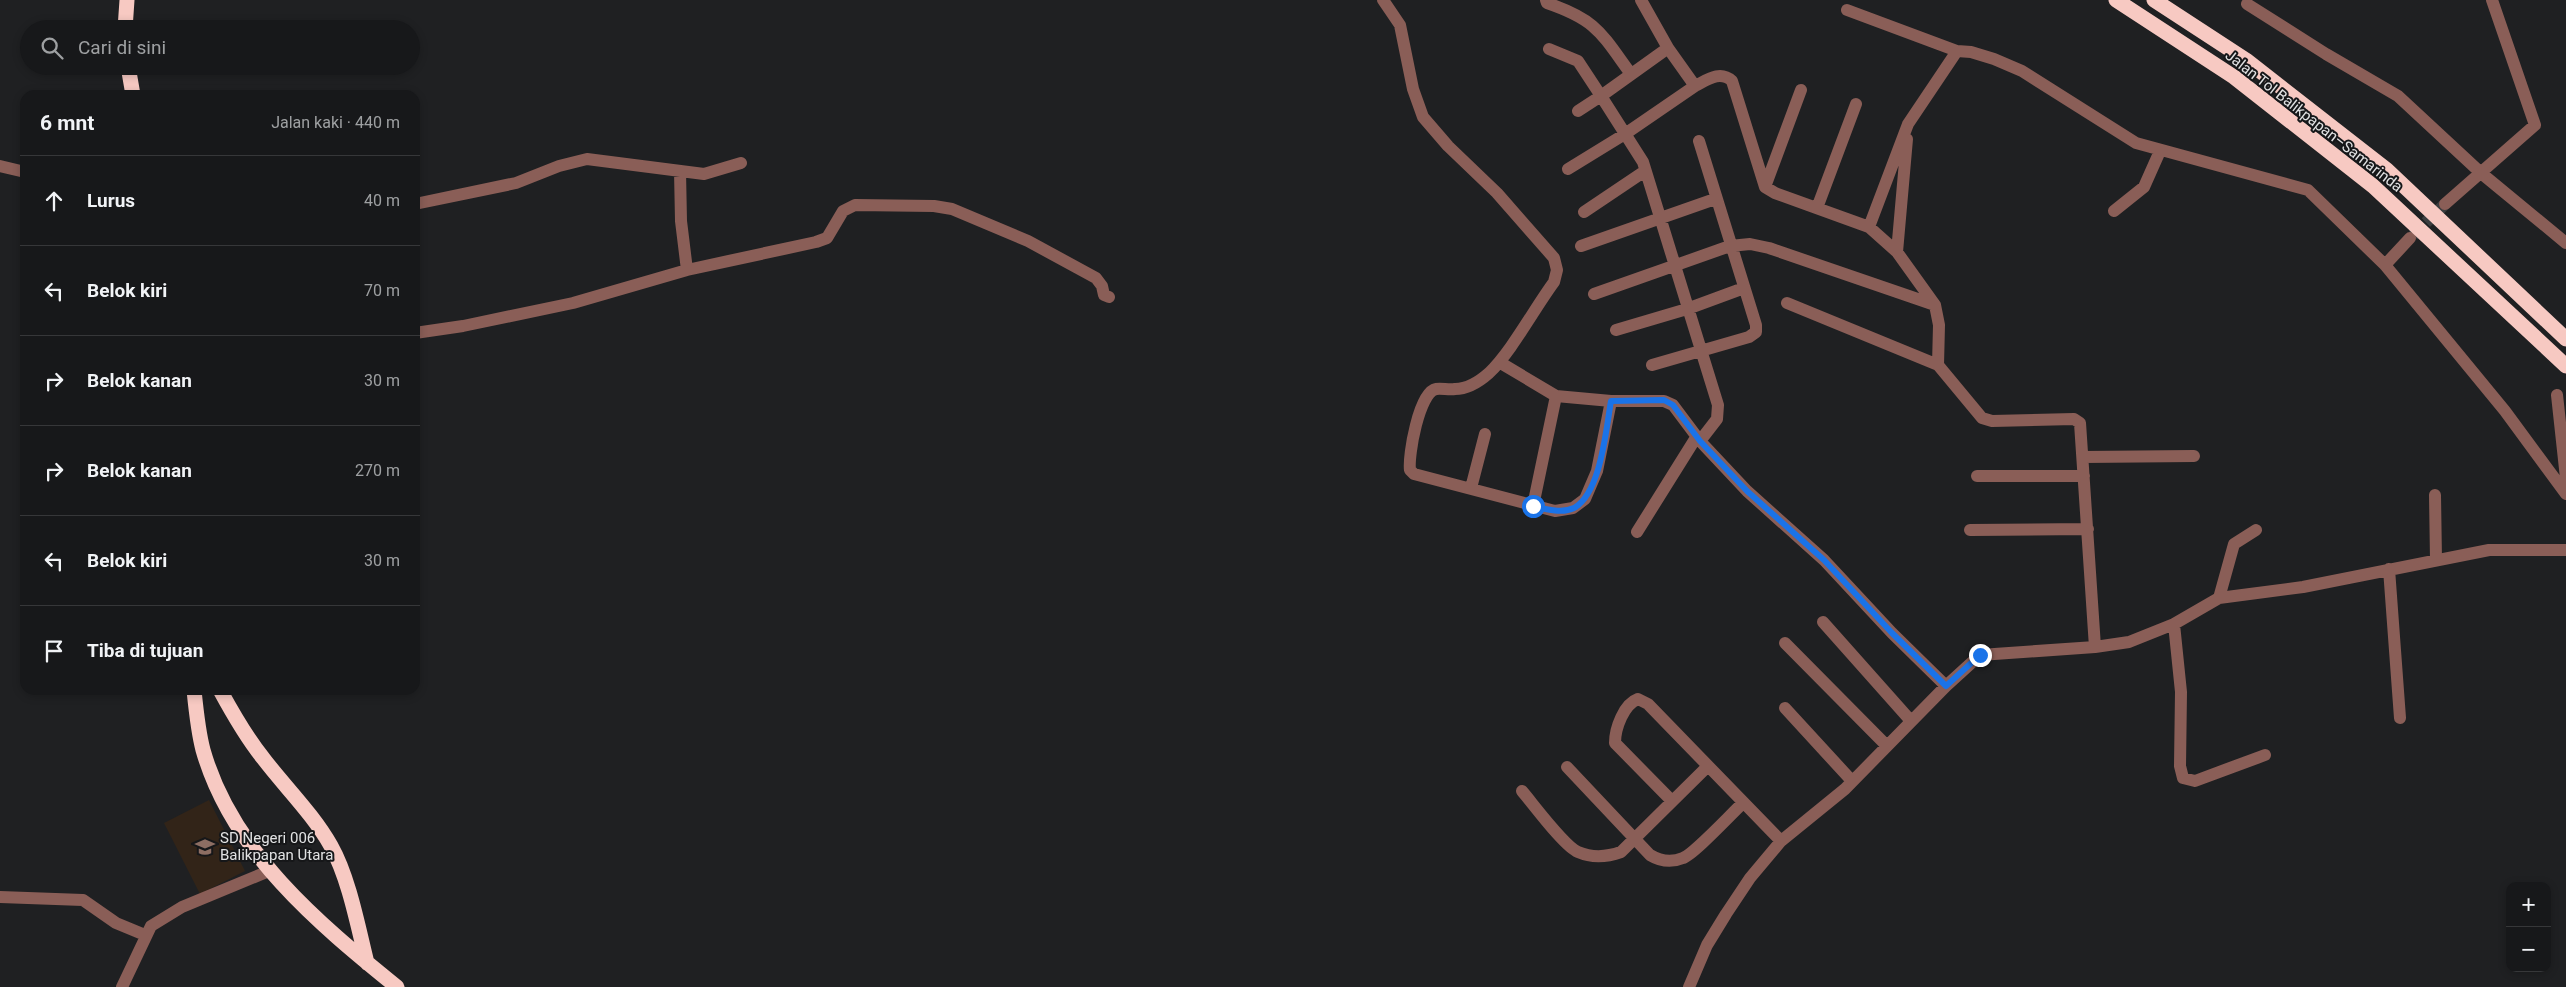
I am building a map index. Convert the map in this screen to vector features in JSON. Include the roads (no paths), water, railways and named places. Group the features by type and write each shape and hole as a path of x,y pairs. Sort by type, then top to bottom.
{"highway":[{"path":"126,20 127,0"},
{"name":"Jalan Tol Balikpapan–Samarinda","path":"2116,0 2234,77 2373,186 2566,366"},
{"name":"Jalan Tol Balikpapan–Samarinda","path":"2154,0 2246,60 2387,170 2566,338"},
{"path":"130,75 132,90"},
{"path":"195,695 203,749 210,771 244,836 269,870 297,900 397,987"},
{"path":"223,695 240,726 262,757 306,810 332,846 348,891 368,963"}],"street":[{"path":"1382,0 1400,25 1413,89 1423,117 1448,146 1497,193 1554,258 1557,270 1554,282 1499,362 1481,379 1471,385 1458,390 1436,389 1431,392 1420,409 1409,456 1410,470 1414,474 1533,506 1556,511 1573,508 1585,499 1597,471 1611,401"},
{"path":"1546,0 1547,3 1571,11 1593,25 1631,74"},
{"path":"1640,0 1668,48 1695,86"},
{"path":"2446,204 2535,125 2492,0"},
{"path":"2246,1 2326,54 2398,96 2481,173 2566,243"},
{"path":"1847,10 1957,51 1994,59 2022,71 2136,143 2160,151 2300,186 2314,196 2385,265 2505,411 2566,494"},
{"path":"1578,111 1668,48"},
{"path":"1549,49 1578,61 1638,153 1718,405 1719,415 1699,438 1637,532"},
{"path":"1869,227 1908,124 1957,51"},
{"path":"1568,169 1625,134 1695,86 1721,75 1727,76 1732,81 1765,187 1775,193 1869,227 1897,252 1935,305 1939,324 1938,365"},
{"path":"1765,187 1801,90"},
{"path":"1817,208 1856,104"},
{"path":"1897,252 1908,124"},
{"path":"1652,365 1753,335 1756,325 1715,199 1699,141"},
{"path":"2114,211 2144,187 2160,151"},
{"path":"420,203 516,183 559,166 588,159 704,174 741,163"},
{"path":"0,166 20,171"},
{"path":"680,171 681,220 687,270"},
{"path":"1584,212 1645,171"},
{"path":"1581,246 1715,199"},
{"path":"420,332 463,326 573,303 687,270 822,240 832,233 843,211 855,205 919,205 952,209 1028,241 1096,278 1102,286 1104,295 1109,297"},
{"path":"2385,265 2410,238"},
{"path":"1594,294 1730,246 1750,244 1769,248 1935,305"},
{"path":"1616,330 1688,309 1744,288"},
{"path":"1787,303 1938,365 1986,421 2077,420 2082,426 2095,647"},
{"path":"1499,362 1556,396 1611,401 1664,400 1680,411 1699,438 1747,491 1824,560 1892,633 1946,686"},
{"path":"2557,394 2566,478"},
{"path":"1533,506 1556,396"},
{"path":"1471,488 1486,434"},
{"path":"2083,457 2194,456"},
{"path":"1977,476 2084,476"},
{"path":"2435,495 2436,560"},
{"path":"1970,530 2088,529"},
{"path":"2219,598 2234,544 2256,530"},
{"path":"1690,987 1707,945 1726,914 1750,878 1780,841 1852,782 1975,658 1987,653 2095,647 2129,642 2174,624 2219,598 2303,587 2489,550 2566,550"},
{"path":"2390,569 2400,718"},
{"path":"1823,622 1911,721"},
{"path":"2174,624 2181,692 2180,766 2183,778 2194,781 2265,755"},
{"path":"1785,643 1887,746"},
{"path":"1671,800 1615,743 1621,720 1632,701 1638,698 1648,704 1780,841"},
{"path":"1785,708 1852,782"},
{"path":"1567,767 1636,837 1650,855 1668,862 1685,858 1743,803"},
{"path":"1522,791 1571,848 1578,852 1602,856 1612,855 1621,852 1671,800 1707,767"},
{"path":"122,987 145,935 151,926 167,915 269,870"},
{"path":"0,897 83,900 116,923 145,935"}],"tunnel":[{"path":"2413,235 2445,204"}],"place":[{"name":"SD Negeri 006 Balikpapan Utara","path":"205,847"}]}
